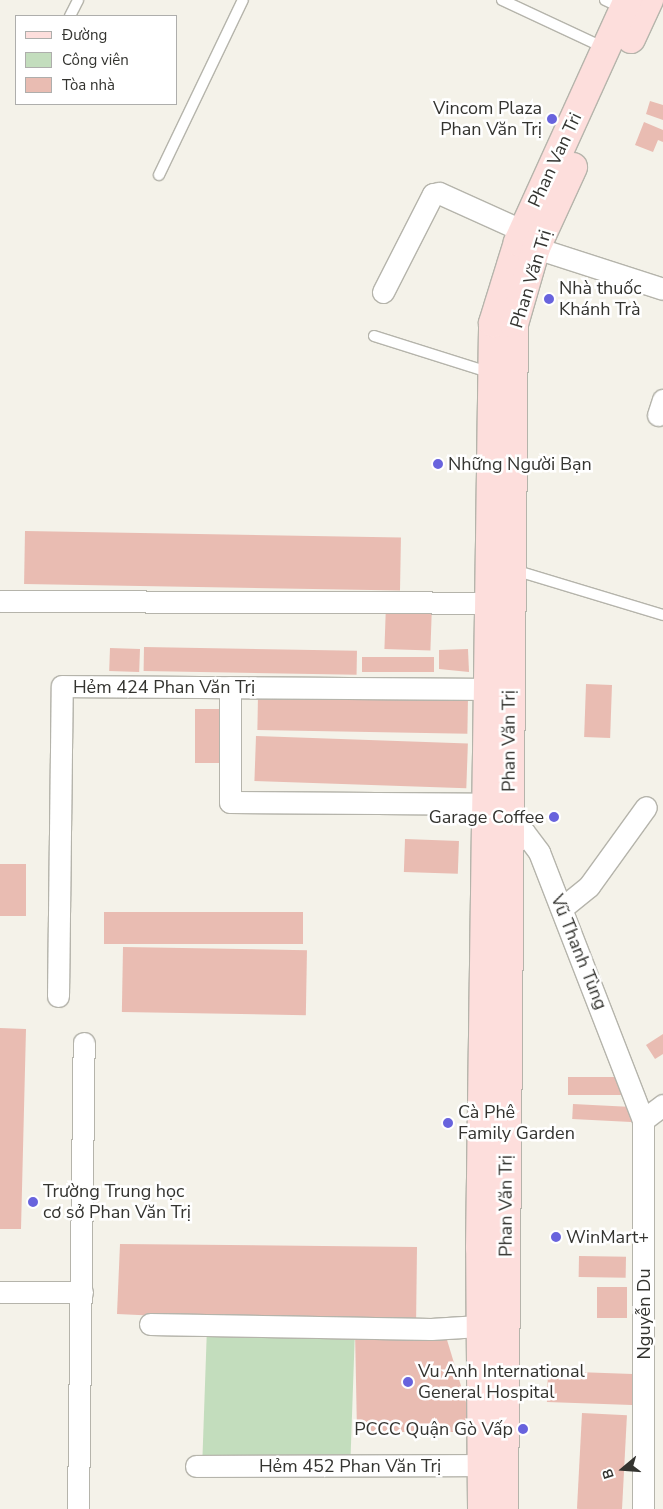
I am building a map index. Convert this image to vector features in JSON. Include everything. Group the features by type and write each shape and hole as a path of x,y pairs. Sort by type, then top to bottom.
{"main road":[{"path":"615,52 649,0"},
{"name":"Phan Van Tri","path":"492,374 493,324 529,239 615,52 619,3"},
{"name":"Phan Văn Trị","path":"494,1325 486,804 488,603 503,556 514,324 529,239"},
{"name":"Phan Văn Trị","path":"492,374 503,556 509,819 494,1325 493,1465 504,1509"},
{"path":"482,1509 493,1465"}],"street":[{"path":"383,292 432,194 439,193 529,239 663,289"},
{"path":"0,601 488,603"},
{"name":"Hẻm 424 Phan Văn Trị","path":"58,996 62,686 486,688"},
{"path":"230,687 230,802 486,804"},
{"name":"Vũ Thanh Tùng","path":"486,804 509,819 524,832 539,852 643,1120"},
{"path":"562,908 589,886 646,807"},
{"path":"78,1509 84,1043"},
{"path":"643,1120 663,1105"},
{"name":"Nguyễn Du","path":"643,1120 654,1391 643,1509"},
{"path":"0,1292 82,1292"},
{"path":"150,1324 431,1329 494,1325"},
{"name":"Hẻm 452 Phan Văn Trị","path":"196,1466 493,1465"}],"lane":[{"path":"70,15 78,0"},
{"path":"159,175 243,0"},
{"path":"502,0 615,52"},
{"path":"374,336 492,374"},
{"path":"503,556 663,614"}],"green space":[{"path":"207,1327 355,1332 350,1476 202,1471"}],"building":[{"path":"650,101 663,105 663,120 646,114"},
{"path":"644,122 663,130 663,142 658,140 653,152 635,145"},
{"path":"25,531 401,538 400,591 24,584"},
{"path":"386,604 432,606 430,651 384,649"},
{"path":"144,647 357,651 357,675 144,671"},
{"path":"110,648 140,649 139,672 109,671"},
{"path":"468,649 469,672 439,669 439,650"},
{"path":"362,657 434,657 434,672 362,672"},
{"path":"586,684 612,685 610,738 584,737"},
{"path":"258,695 468,699 467,734 257,730"},
{"path":"195,709 226,709 226,763 195,763"},
{"path":"256,736 468,743 466,788 254,781"},
{"path":"405,839 459,841 458,874 404,872"},
{"path":"0,864 26,864 26,916 0,916"},
{"path":"104,912 303,912 303,944 104,944"},
{"path":"123,947 307,950 306,1015 122,1012"},
{"path":"0,1028 26,1029 21,1229 0,1229"},
{"path":"663,1034 663,1054 655,1059 646,1045"},
{"path":"568,1077 624,1077 624,1095 568,1095"},
{"path":"573,1104 632,1107 631,1122 572,1119"},
{"path":"120,1244 417,1247 416,1328 117,1314"},
{"path":"579,1256 626,1257 626,1278 579,1277"},
{"path":"597,1287 627,1287 627,1318 597,1318"},
{"name":"Vu Anh International General Hospital","path":"355,1330 444,1330 475,1432 357,1432"},
{"path":"548,1371 640,1374 639,1405 547,1402"},
{"path":"582,1413 627,1415 622,1509 577,1509"}],"place":[{"name":"Vincom Plaza Phan Văn Trị","path":"552,119"},
{"name":"Nhà thuốc Khánh Trà","path":"549,299"},
{"name":"Những Người Bạn","path":"438,464"},
{"name":"Garage Coffee","path":"554,817"},
{"name":"Cà Phê Family Garden","path":"448,1123"},
{"name":"Trường Trung học cơ sở Phan Văn Trị","path":"33,1202"},
{"name":"WinMart+","path":"556,1237"},
{"name":"Vu Anh International General Hospital","path":"408,1382"},
{"name":"PCCC Quận Gò Vấp","path":"523,1429"}]}
